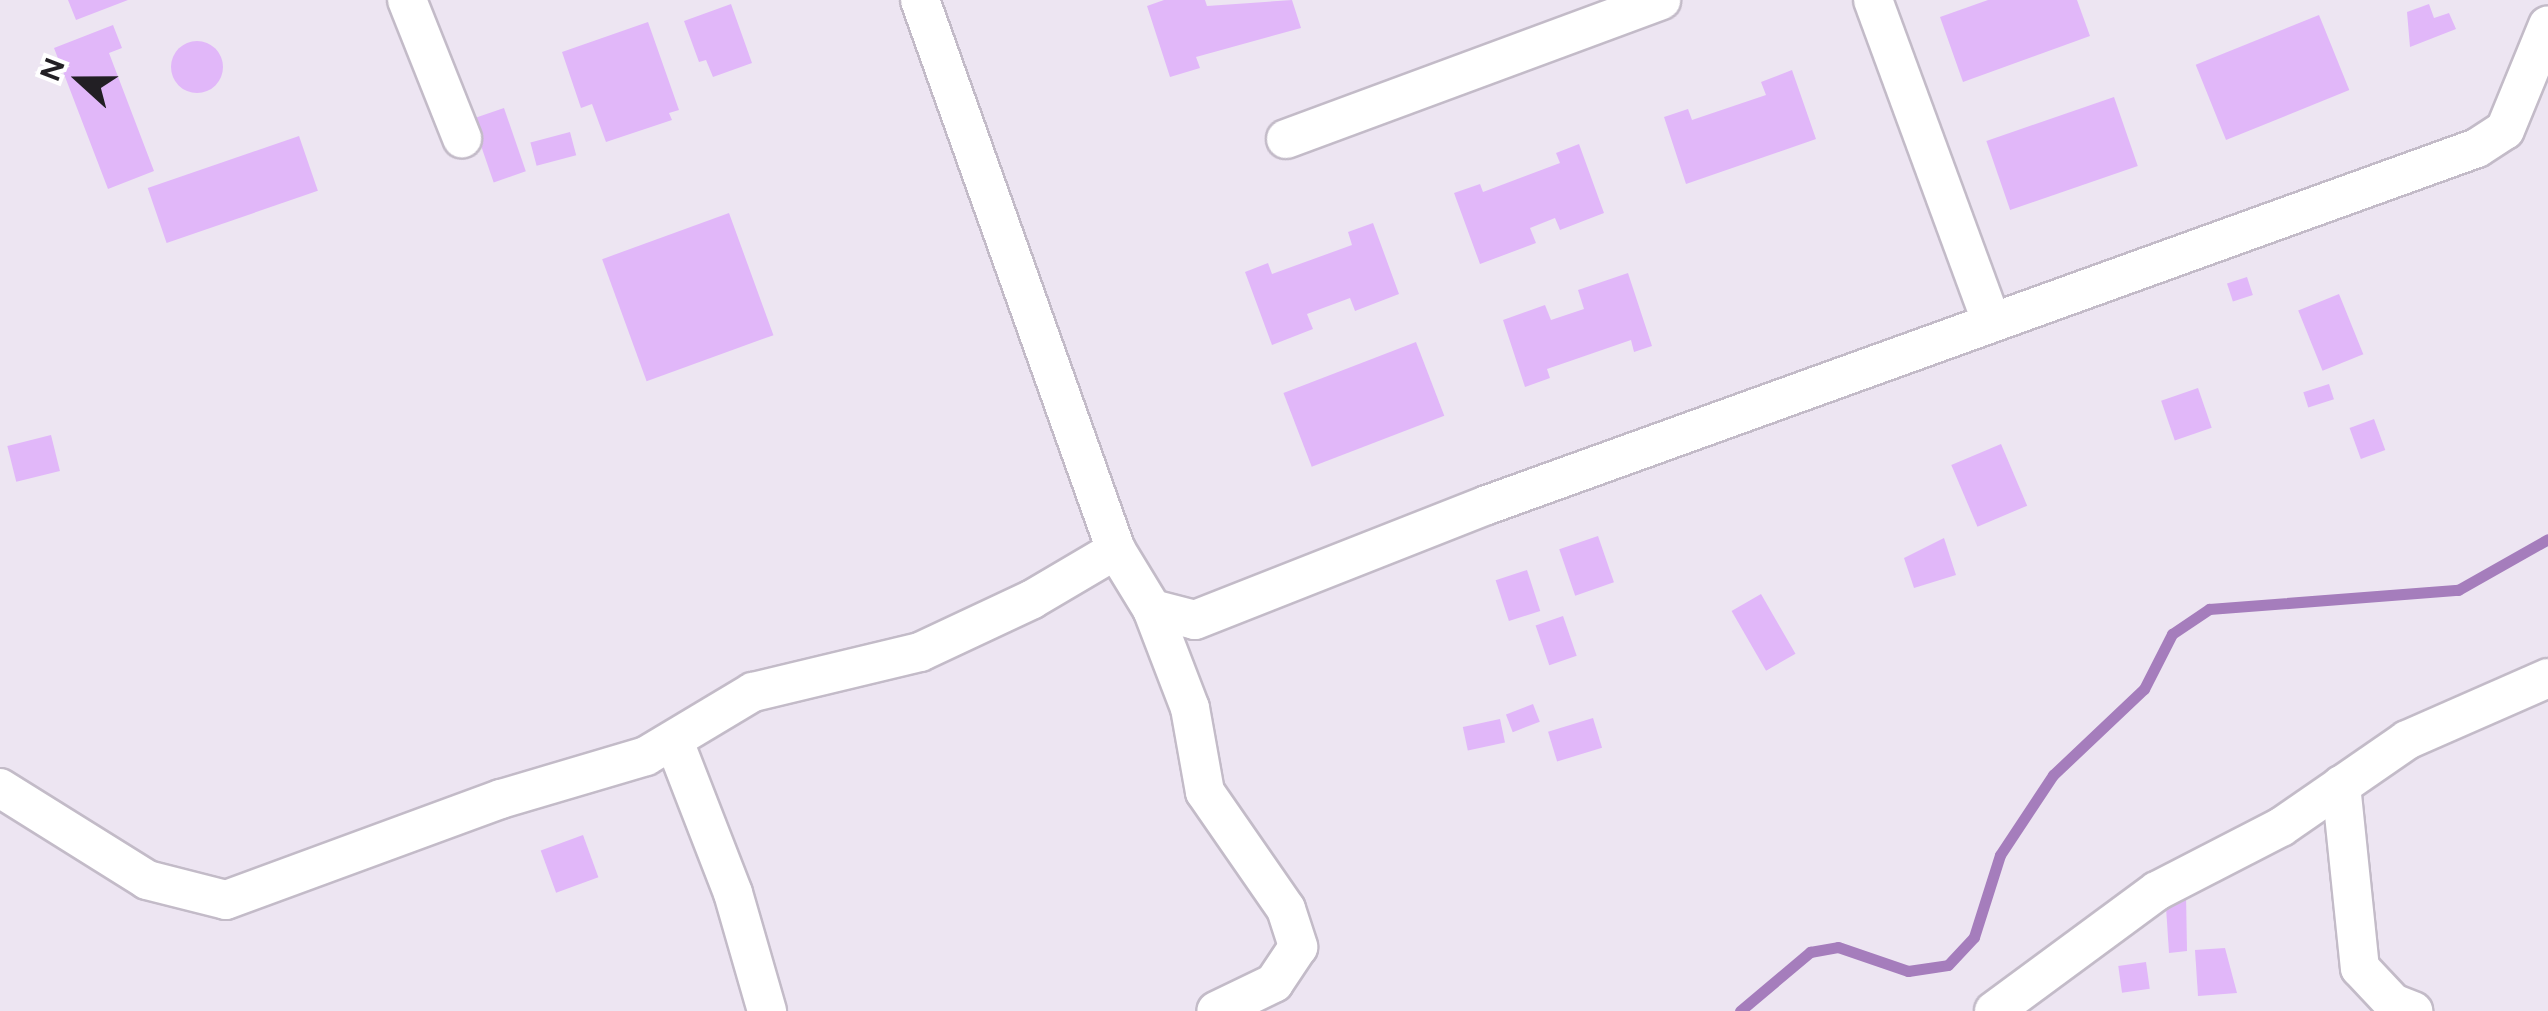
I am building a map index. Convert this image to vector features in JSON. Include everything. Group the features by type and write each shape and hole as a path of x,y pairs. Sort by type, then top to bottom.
{"street":[{"path":"407,0 462,138"},
{"path":"920,0 1116,550 1152,609 1190,708 1204,792 1286,909 1298,947 1274,983 1216,1011"},
{"path":"1286,139 1660,0"},
{"path":"1873,0 1991,321"},
{"path":"1152,609 1194,620 1487,504 2477,148 2505,130 2548,25"},
{"path":"0,788 146,880 226,900 502,799 646,756 753,692 920,652 1031,600 1116,550"},
{"path":"1994,1011 2157,892 2280,827 2406,740 2548,678"},
{"path":"674,741 733,892 767,1011"},
{"path":"2341,785 2360,968 2394,1003 2413,1011"}],"building":[{"path":"68,0 128,0 76,20"},
{"path":"1164,0 1205,0 1207,6 1292,0 1301,28 1196,57 1200,68 1170,77 1147,6"},
{"path":"1988,0 2077,0 2090,36 1963,82 1940,17"},
{"path":"731,4 752,63 713,77 706,60 699,62 684,21"},
{"path":"2429,4 2434,18 2449,13 2456,29 2410,47 2407,12"},
{"path":"2319,15 2349,90 2226,140 2196,65"},
{"path":"648,22 679,110 669,113 672,120 606,142 592,104 581,108 562,52"},
{"path":"113,25 122,48 109,53 154,171 108,189 54,48"},
{"path":"197,41 216,48 223,67 216,86 197,93 178,86 171,67 178,48"},
{"path":"1792,70 1816,139 1686,184 1664,117 1688,109 1692,120 1766,95 1761,82"},
{"path":"2114,97 2138,166 2010,210 1986,141"},
{"path":"504,108 526,171 494,182 472,119"},
{"path":"570,132 576,155 537,166 530,143"},
{"path":"299,136 318,191 167,243 148,188"},
{"path":"1579,144 1604,213 1560,230 1555,218 1530,228 1536,243 1480,264 1454,193 1480,184 1483,192 1560,163 1556,153"},
{"path":"729,213 773,335 647,381 602,259"},
{"path":"1373,223 1399,294 1355,311 1350,298 1307,314 1313,329 1272,345 1245,272 1268,263 1272,274 1352,245 1348,232"},
{"path":"1628,273 1652,346 1634,352 1631,340 1547,369 1550,378 1525,387 1503,320 1545,305 1551,320 1584,309 1578,290"},
{"path":"2247,277 2253,295 2233,302 2227,283"},
{"path":"2339,294 2363,354 2323,371 2298,310"},
{"path":"1416,342 1444,416 1312,467 1283,393"},
{"path":"2329,384 2334,399 2308,408 2303,392"},
{"path":"2198,388 2212,428 2175,440 2161,401"},
{"path":"2374,419 2385,450 2361,459 2350,428"},
{"path":"51,435 60,471 16,482 7,446"},
{"path":"2001,444 2027,506 1977,527 1951,465"},
{"path":"1598,536 1614,582 1575,596 1559,549"},
{"path":"1944,538 1956,575 1914,588 1904,558"},
{"path":"1527,570 1540,611 1509,621 1496,580"},
{"path":"1761,594 1796,654 1766,671 1732,611"},
{"path":"1563,616 1577,656 1549,665 1536,625"},
{"path":"1533,704 1540,722 1513,732 1506,714"},
{"path":"1593,718 1602,748 1557,761 1548,732"},
{"path":"1500,719 1505,742 1468,750 1463,727"},
{"path":"583,835 598,877 556,893 541,850"},
{"path":"2186,893 2187,951 2169,953 2166,907"},
{"path":"2225,948 2237,993 2198,996 2195,950"},
{"path":"2146,962 2150,989 2122,993 2118,966"}],"waterway":[{"path":"1740,1011 1810,952 1838,947 1908,971 1948,965 1974,937 2000,855 2053,775 2144,689 2172,634 2209,609 2458,590 2548,539"}]}
